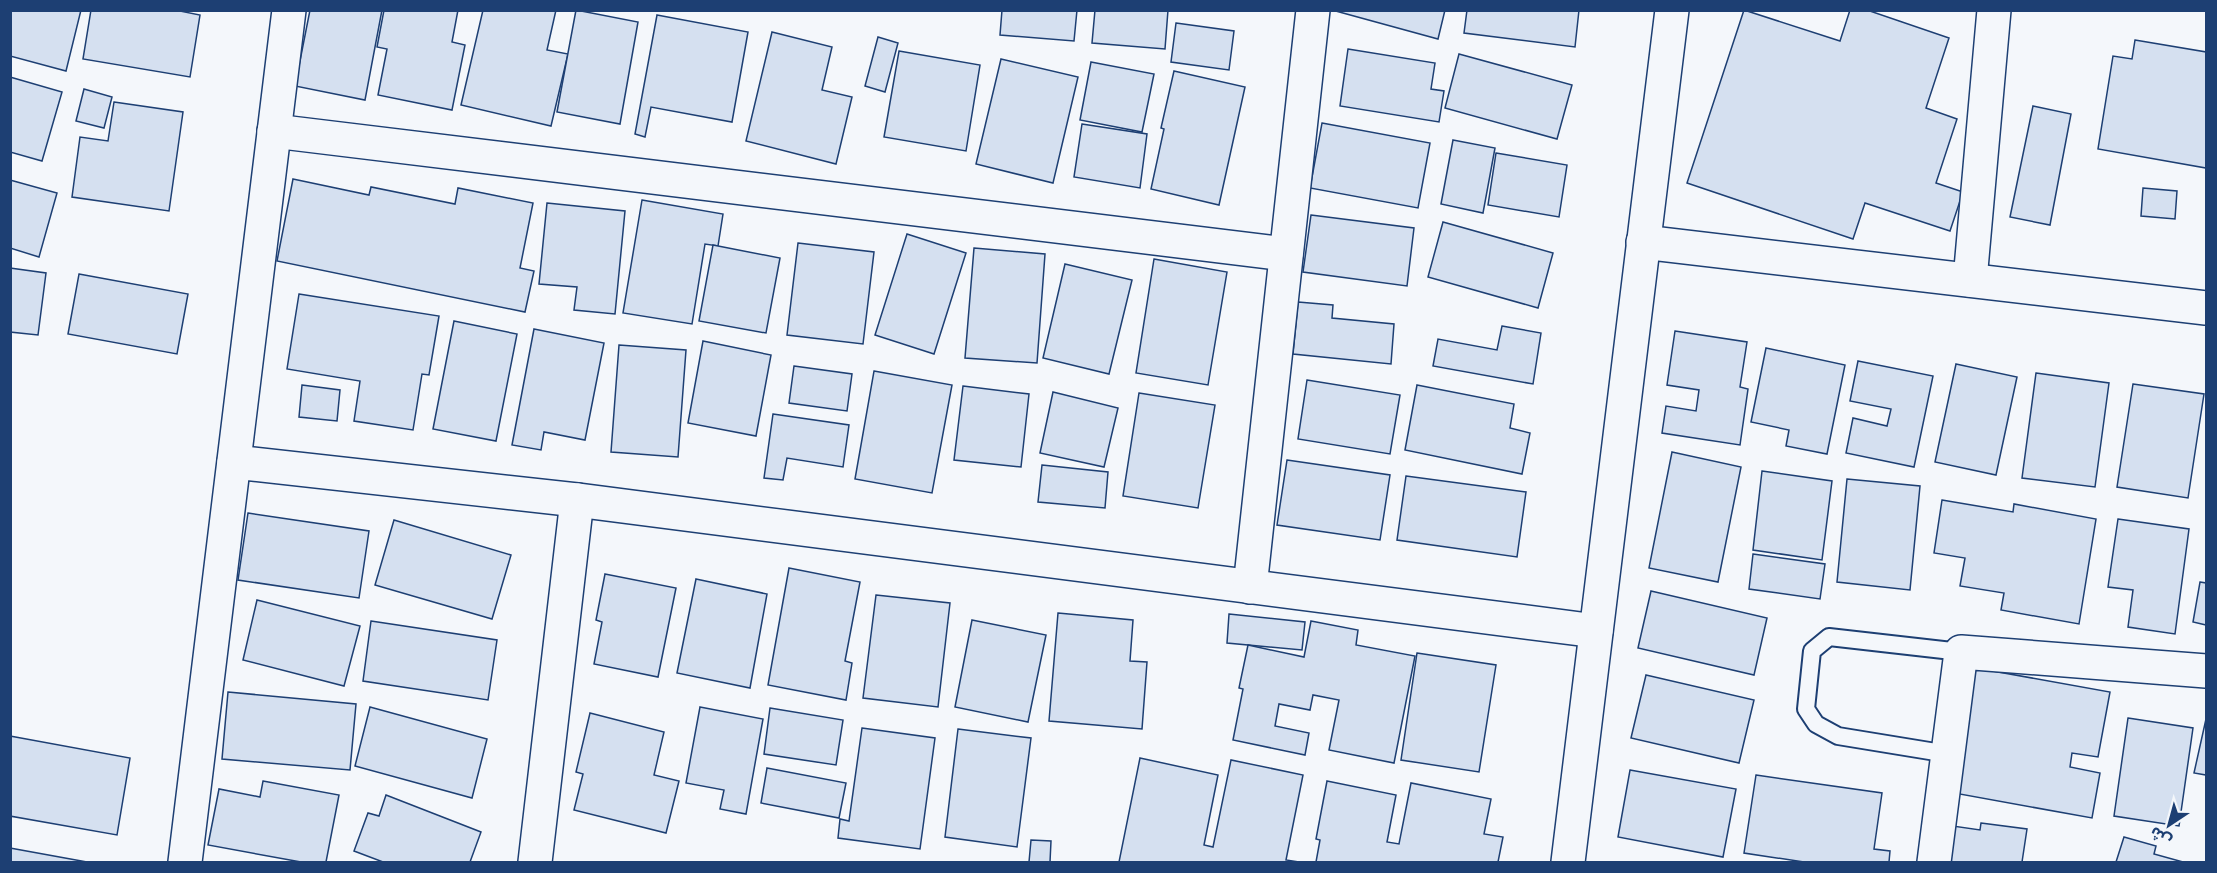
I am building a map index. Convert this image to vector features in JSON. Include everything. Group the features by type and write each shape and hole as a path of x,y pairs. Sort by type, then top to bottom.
{"street":[{"path":"185,862 289,10"},
{"path":"1250,587 1313,10"},
{"path":"1568,862 1672,10"},
{"path":"1970,280 1994,10"},
{"path":"274,131 1286,254"},
{"path":"1643,242 2206,308"},
{"path":"234,462 577,500 1596,631"},
{"path":"535,862 577,500"},
{"path":"1934,862 1961,652 2206,671"}],"lane":[{"path":"1948,754 1838,736 1816,724 1806,709 1812,651 1829,637 1961,652"}],"building":[{"path":"10,10 81,10 66,71 10,56"},
{"path":"91,10 175,10 200,15 190,77 83,59"},
{"path":"310,10 382,10 365,100 295,86"},
{"path":"384,10 458,10 452,42 465,45 452,110 378,95 387,49 377,47"},
{"path":"483,10 556,10 547,50 568,54 551,126 461,105"},
{"path":"576,10 638,22 620,124 557,112"},
{"path":"1002,10 1077,10 1074,41 1000,35"},
{"path":"1095,10 1168,10 1165,49 1092,43"},
{"path":"1332,10 1445,10 1438,39"},
{"path":"1467,10 1579,10 1575,47 1464,33"},
{"path":"1744,10 1840,41 1850,10 1867,10 1949,38 1926,108 1957,119 1936,183 1963,192 1950,231 1865,203 1853,239 1687,183"},
{"path":"657,15 748,32 732,122 651,107 645,137 635,134"},
{"path":"1176,23 1234,31 1229,70 1171,62"},
{"path":"772,32 832,47 822,90 852,97 836,164 746,141"},
{"path":"878,37 898,43 885,92 865,86"},
{"path":"2135,40 2206,52 2206,168 2098,149 2113,56 2132,59"},
{"path":"1348,49 1435,63 1431,89 1444,91 1439,122 1340,106"},
{"path":"899,51 980,65 966,151 884,137"},
{"path":"1459,54 1572,85 1557,139 1445,108"},
{"path":"1001,59 1078,77 1053,183 976,164"},
{"path":"1091,62 1154,74 1142,132 1080,120"},
{"path":"1174,71 1245,87 1219,205 1151,189 1164,129 1161,128"},
{"path":"10,77 62,92 42,161 10,152"},
{"path":"84,89 112,97 104,128 76,121"},
{"path":"114,102 183,112 169,211 72,197 80,137 108,141"},
{"path":"2033,106 2071,114 2050,225 2010,217"},
{"path":"1322,123 1430,143 1418,208 1310,188"},
{"path":"1082,124 1147,134 1140,188 1074,177"},
{"path":"1453,140 1495,148 1483,213 1441,204"},
{"path":"1496,153 1567,165 1559,217 1488,205"},
{"path":"293,179 369,195 371,187 455,204 458,188 533,203 520,268 534,271 525,312 277,261"},
{"path":"10,180 57,193 39,257 10,248"},
{"path":"2143,188 2177,191 2175,219 2141,216"},
{"path":"642,200 723,214 718,246 705,244 692,324 623,313"},
{"path":"547,203 625,211 615,314 574,310 577,287 539,284"},
{"path":"1311,215 1414,228 1407,286 1303,272"},
{"path":"1443,222 1553,253 1538,308 1428,277"},
{"path":"907,234 966,253 934,354 875,335"},
{"path":"798,243 874,252 863,344 787,335"},
{"path":"713,245 780,258 766,333 699,321"},
{"path":"974,248 1045,254 1037,363 965,358"},
{"path":"1154,259 1227,272 1208,385 1136,373"},
{"path":"1065,264 1132,280 1109,374 1043,358"},
{"path":"10,268 46,273 38,335 10,332"},
{"path":"79,274 188,294 177,354 68,334"},
{"path":"299,294 439,316 429,375 422,374 413,430 354,421 360,381 287,369"},
{"path":"1298,302 1333,305 1332,318 1394,324 1391,364 1293,354"},
{"path":"454,321 517,334 496,441 433,429"},
{"path":"1502,326 1541,333 1533,384 1433,366 1438,339 1497,350"},
{"path":"534,329 604,343 585,440 544,432 541,450 512,445"},
{"path":"1675,331 1747,342 1740,387 1748,389 1740,445 1662,433 1666,406 1696,411 1699,390 1667,385"},
{"path":"703,341 771,355 756,436 688,423"},
{"path":"619,345 686,350 678,457 611,452"},
{"path":"1766,348 1845,365 1827,454 1786,446 1789,430 1751,422"},
{"path":"1858,361 1933,376 1914,467 1846,453 1853,418 1887,426 1891,409 1850,401"},
{"path":"1956,364 2017,377 1996,475 1935,462"},
{"path":"794,366 852,374 847,411 789,403"},
{"path":"874,371 952,385 932,493 855,479"},
{"path":"2036,373 2109,383 2095,487 2022,478"},
{"path":"1307,380 1400,395 1390,454 1298,439"},
{"path":"2133,384 2204,394 2188,498 2117,487"},
{"path":"302,385 340,390 337,421 299,417"},
{"path":"1417,385 1514,404 1510,428 1530,433 1522,474 1405,450"},
{"path":"963,386 1029,394 1021,467 954,460"},
{"path":"1053,392 1118,408 1104,467 1040,453"},
{"path":"1139,393 1215,405 1198,508 1123,496"},
{"path":"773,414 849,425 843,467 787,458 783,480 764,478"},
{"path":"1672,452 1741,467 1718,582 1649,568"},
{"path":"1287,460 1390,475 1380,540 1277,525"},
{"path":"1042,465 1108,472 1105,508 1038,502"},
{"path":"1762,471 1832,481 1822,560 1753,550"},
{"path":"1406,476 1526,492 1517,557 1397,540"},
{"path":"1847,479 1920,486 1910,590 1837,582"},
{"path":"1942,500 2013,512 2014,504 2096,519 2079,624 2001,610 2004,593 1960,586 1965,558 1934,553"},
{"path":"248,513 369,531 359,598 238,580"},
{"path":"2118,519 2189,529 2175,634 2128,627 2133,590 2108,587"},
{"path":"394,520 511,555 492,619 375,585"},
{"path":"1753,554 1825,564 1820,599 1749,589"},
{"path":"789,568 860,582 845,661 852,663 846,700 768,685"},
{"path":"605,574 676,588 658,677 594,664 602,622 596,620"},
{"path":"696,579 767,594 750,688 677,673"},
{"path":"2200,582 2206,583 2206,625 2193,622"},
{"path":"1651,591 1767,618 1754,675 1638,648"},
{"path":"876,595 950,603 938,707 863,698"},
{"path":"257,600 360,626 344,686 243,660"},
{"path":"1058,613 1133,620 1130,661 1147,662 1142,729 1049,721"},
{"path":"1229,614 1305,622 1302,650 1227,643"},
{"path":"972,620 1046,635 1028,722 955,707"},
{"path":"371,621 497,640 488,700 363,681"},
{"path":"1311,621 1358,630 1356,645 1415,656 1394,763 1329,750 1339,700 1313,695 1310,710 1279,704 1275,726 1309,733 1305,755 1233,740 1243,689 1239,688 1248,645 1304,657"},
{"path":"1417,653 1496,665 1479,772 1401,760"},
{"path":"1965,666 2110,692 2098,757 2072,753 2070,767 2100,773 2092,818 1943,791"},
{"path":"1646,675 1754,700 1739,763 1631,738"},
{"path":"228,692 356,704 350,770 222,759"},
{"path":"370,707 487,739 472,798 355,766"},
{"path":"700,707 763,719 746,814 720,809 724,790 686,783"},
{"path":"770,708 843,720 836,765 764,754"},
{"path":"590,713 664,732 654,775 679,781 666,833 574,810 583,774 576,772"},
{"path":"2128,718 2193,728 2179,826 2114,816"},
{"path":"2206,719 2206,775 2194,773"},
{"path":"862,728 935,738 920,849 838,838 840,819 849,821"},
{"path":"958,729 1031,738 1017,847 945,837"},
{"path":"10,736 130,758 117,835 10,816"},
{"path":"1140,758 1218,775 1204,845 1213,847 1231,760 1303,775 1286,860 1299,862 1119,862"},
{"path":"767,768 846,783 839,818 761,803"},
{"path":"1630,770 1736,789 1723,857 1618,837"},
{"path":"1756,775 1882,793 1874,849 1890,851 1889,862 1804,862 1744,853"},
{"path":"263,781 339,795 326,862 301,862 208,845 219,789 260,797"},
{"path":"1327,781 1396,795 1387,842 1399,844 1411,783 1491,799 1484,834 1503,837 1498,862 1316,862 1320,840 1316,839"},
{"path":"386,795 481,832 470,862 383,862 354,851 368,813 379,816"},
{"path":"1981,823 2027,829 2022,862 1948,862 1953,826 1980,830"},
{"path":"2124,837 2156,846 2154,854 2183,862 2116,862"},
{"path":"1031,840 1051,841 1050,862 1029,862"},
{"path":"10,848 87,862 10,862"}]}
